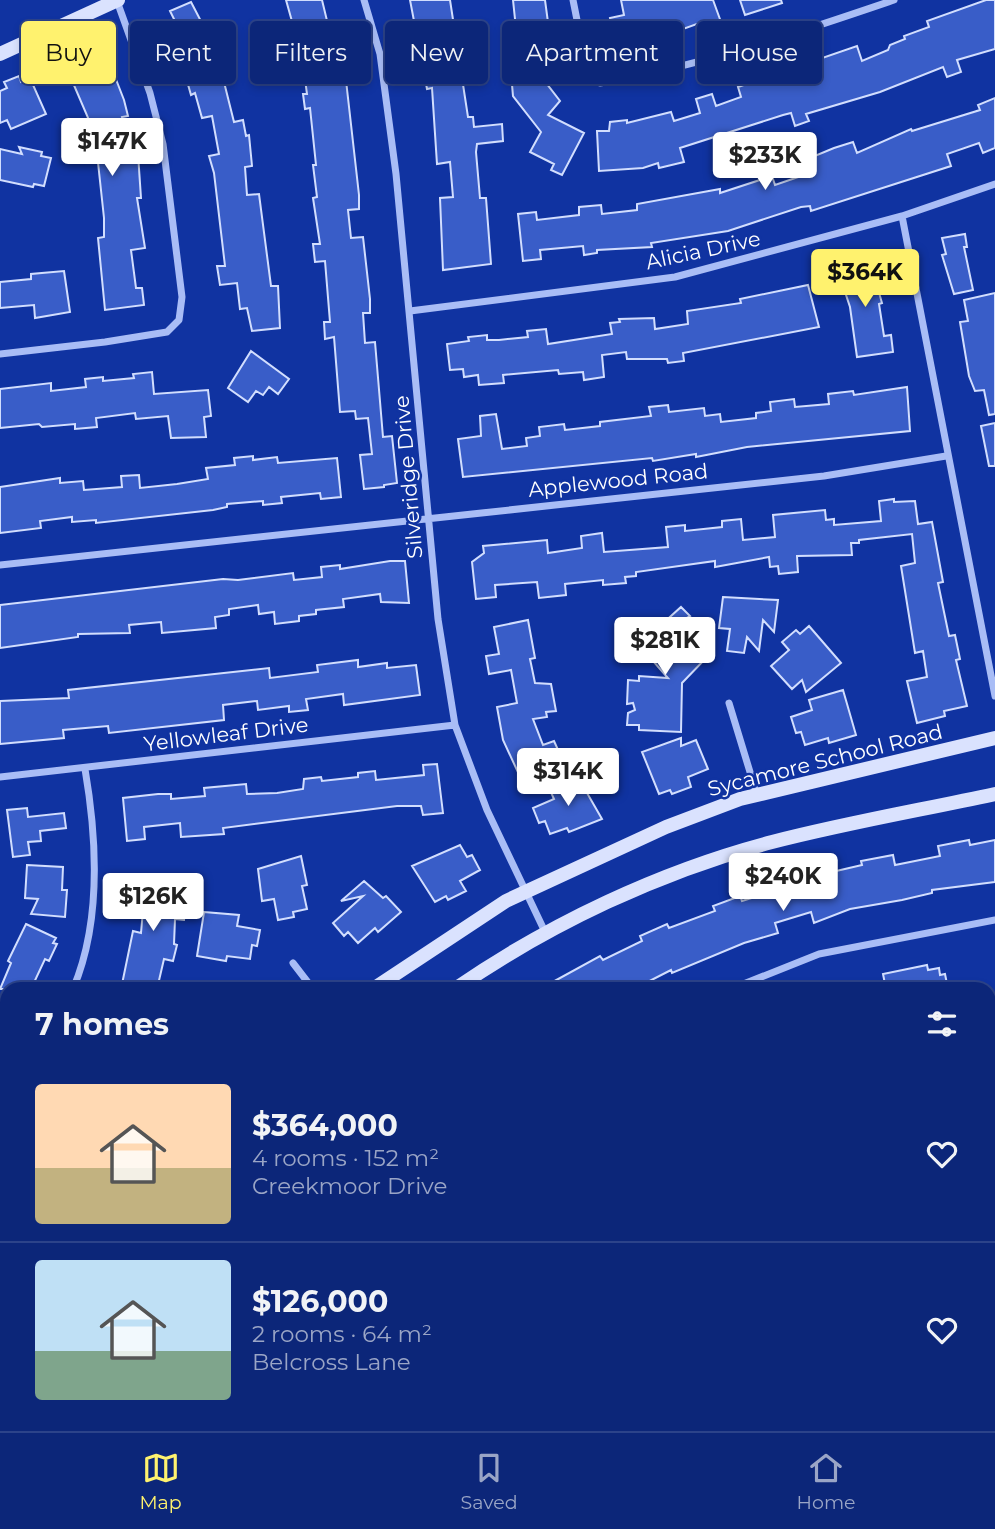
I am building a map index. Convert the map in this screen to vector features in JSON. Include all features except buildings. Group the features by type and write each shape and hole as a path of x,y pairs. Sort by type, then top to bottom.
{"main road":[{"path":"0,54 117,0"},
{"name":"Sycamore School Road","path":"384,982 525,892 666,827 757,795 995,738"},
{"path":"467,982 546,934 646,886 718,859 772,842 995,794"}],"street":[{"path":"0,354 167,332 179,320 182,297 163,144 150,93 117,0"},
{"name":"Silveridge Drive","path":"364,0 380,54 410,311 431,517 438,619 455,725 487,810 546,934"},
{"path":"573,0 587,70 600,83 649,75 762,44 894,0"},
{"name":"Alicia Drive","path":"410,311 675,277 902,216 995,184"},
{"path":"902,216 946,456 995,696"},
{"name":"Applewood Road","path":"0,565 811,477 946,456"},
{"path":"729,703 757,795"},
{"name":"Yellowleaf Drive","path":"0,777 455,725"},
{"path":"74,982 87,942 93,899 92,812 85,769"},
{"path":"749,982 819,954 995,920"},
{"path":"293,963 308,982"}]}
